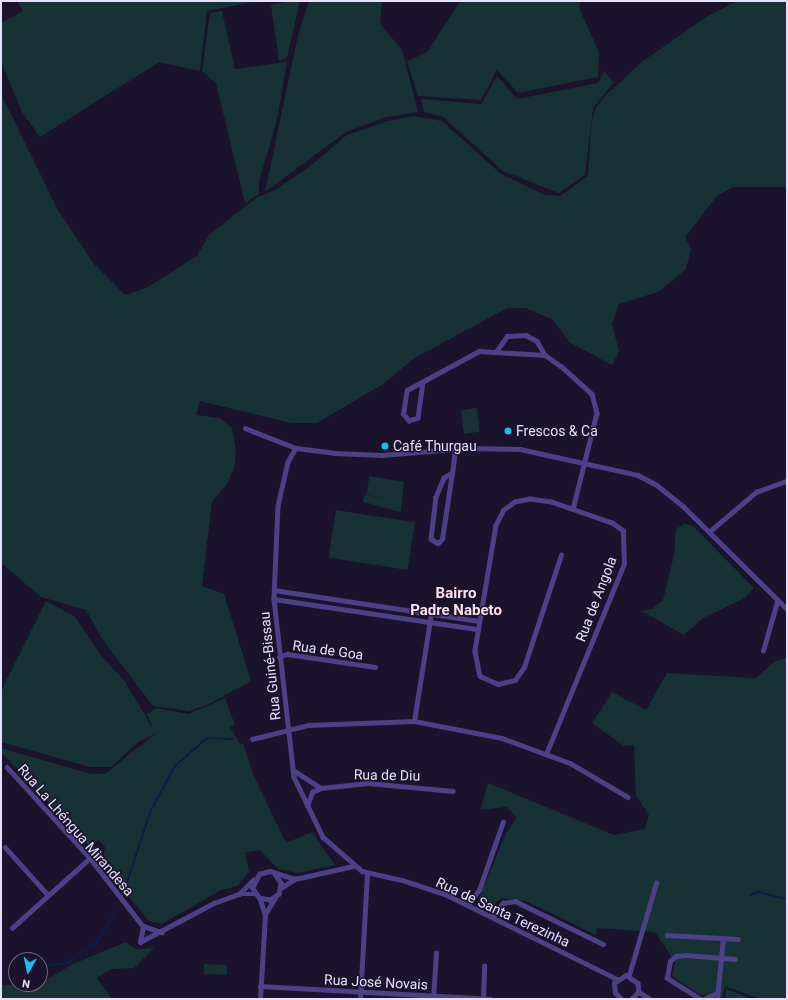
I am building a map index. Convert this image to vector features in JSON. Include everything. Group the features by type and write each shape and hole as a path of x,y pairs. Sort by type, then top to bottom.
{"street":[{"path":"497,350 506,336 526,335 537,341 545,355 592,394 597,413 586,462 573,509"},
{"path":"423,382 418,418 409,421 403,414 405,393 423,382 479,351 497,350 545,355"},
{"path":"245,428 296,448 366,456 455,449 520,449 586,462 648,479 709,532 777,602 787,609"},
{"name":"Rua Guiné-Bissau","path":"296,448 288,462 278,506 274,590 279,657 293,770 306,808 323,837 353,866"},
{"path":"452,473 444,478 436,497 431,539 438,543 442,539 452,473 455,449"},
{"path":"709,532 756,492 787,481"},
{"name":"Rua de Angola","path":"546,754 624,564 623,531 612,523 573,509 530,499 515,502 504,510 496,525 479,622 475,665 480,676 498,684 515,680 524,667 560,555"},
{"path":"274,590 479,622"},
{"path":"274,599 478,629"},
{"path":"762,651 777,602"},
{"path":"414,721 431,614"},
{"name":"Rua de Goa","path":"279,657 287,654 375,667"},
{"path":"252,740 288,730 368,720 414,721 502,738 570,763 628,797"},
{"name":"Rua La Lhéngua Mirandesa","path":"7,767 90,858 143,926"},
{"path":"293,770 321,788"},
{"name":"Rua de Diu","path":"321,788 368,783 453,791"},
{"path":"306,808 312,792 321,788"},
{"path":"468,905 479,890 503,822"},
{"path":"5,847 48,895"},
{"path":"12,928 90,858"},
{"path":"265,914 281,888 295,880 353,866"},
{"name":"Rua de Santa Terezinha","path":"353,866 367,873 402,880 468,905 617,979"},
{"path":"239,894 264,871 295,880"},
{"path":"360,999 367,873"},
{"path":"275,874 281,888"},
{"path":"253,880 254,894"},
{"path":"629,975 656,883"},
{"path":"162,932 143,926 140,942 162,932 195,912 239,894 254,894 260,898 275,898"},
{"path":"260,898 265,914 260,999"},
{"path":"492,917 503,903 515,901 603,944"},
{"path":"667,935 738,939"},
{"path":"716,999 723,938"},
{"path":"433,997 436,953"},
{"path":"700,999 667,978 670,961 676,956 734,959"},
{"path":"483,999 484,966"},
{"path":"620,999 614,988 617,979 629,975"},
{"path":"629,975 638,982 638,992 632,999"},
{"name":"Rua José Novais","path":"260,986 433,997 490,999"},
{"path":"638,992 650,999"},
{"path":"704,999 717,993"}],"green space":[{"path":"17,1 252,2 207,11 200,71 159,62 40,137 22,112 1,62 1,23 23,11"},
{"path":"289,1 300,1 287,58 279,61 271,5"},
{"path":"309,1 382,1 380,24 402,50 418,112 386,117 346,132 265,192 298,35"},
{"path":"470,1 581,1 579,8 599,52 598,77 518,93 497,70 481,100 418,96 407,62 428,51 459,3"},
{"path":"737,1 787,1 787,187 733,187 717,196 685,237 691,249 686,269 658,292 619,304 612,324 619,351 612,365 569,342 553,320 526,308 507,308 413,359 383,384 317,423 291,423 200,401 196,415 219,418 232,428 236,451 235,465 227,484 212,502 202,586 224,594 251,681 209,704 189,711 153,706 102,639 86,610 41,597 1,563 1,94 58,210 94,264 125,295 146,288 197,256 209,235 256,198 275,190 309,167 347,135 388,121 413,116 442,121 501,174 545,195 560,196 588,176 591,126 595,109 605,96 643,61 708,16"},
{"path":"222,11 235,69 287,62 276,124 259,181 259,194 245,203 216,83 202,71 210,13"},
{"path":"604,71 614,82 593,108 585,175 559,193 503,171 443,117 424,112 421,99 481,104 497,76 517,99 598,83"},
{"path":"477,408 480,432 464,434 461,410"},
{"path":"369,476 404,482 401,512 363,502 364,495 395,500 367,495"},
{"path":"336,510 415,523 408,570 328,557"},
{"path":"684,524 693,526 754,588 743,599 703,618 684,635 642,611 652,609 663,600 674,555 676,529"},
{"path":"46,601 74,616 103,658 124,680 153,729 147,714 157,708 189,714 225,698 235,725 230,727 240,744 243,743 253,774 286,843 312,832 335,865 298,873 278,869 260,850 245,853 249,872 238,886 221,890 162,924 149,921 102,865 105,847 99,840 87,844 1,752 1,748 91,774 105,774 156,733 138,742 111,767 90,767 1,742 1,691"},
{"path":"787,657 787,999 761,999 725,986 722,999 699,994 672,976 675,962 655,932 597,928 596,935 526,901 502,898 488,909 478,901 505,835 517,817 506,807 480,810 488,783 614,835 645,829 649,815 636,796 634,745 624,746 592,723 612,692 646,710 667,673 756,678 774,662"},
{"path":"126,942 135,949 154,948 134,968 112,969 97,978 112,999 1,999 1,985 8,985 8,992 48,992 48,979 73,964"},
{"path":"204,964 227,965 227,975 204,974"},
{"path":"726,989 752,999 725,999"}],"waterway":[{"path":"125,888 151,810 175,766 207,738 233,739"},
{"path":"750,895 758,892 787,899"},
{"path":"48,965 67,963 98,941 117,909"},
{"path":"1,975 8,972"}],"place":[{"name":"Frescos & Ca","path":"508,431"},
{"name":"Café Thurgau","path":"385,446"}],"district":[{"name":"Bairro Padre Nabeto","path":"456,602"}]}
